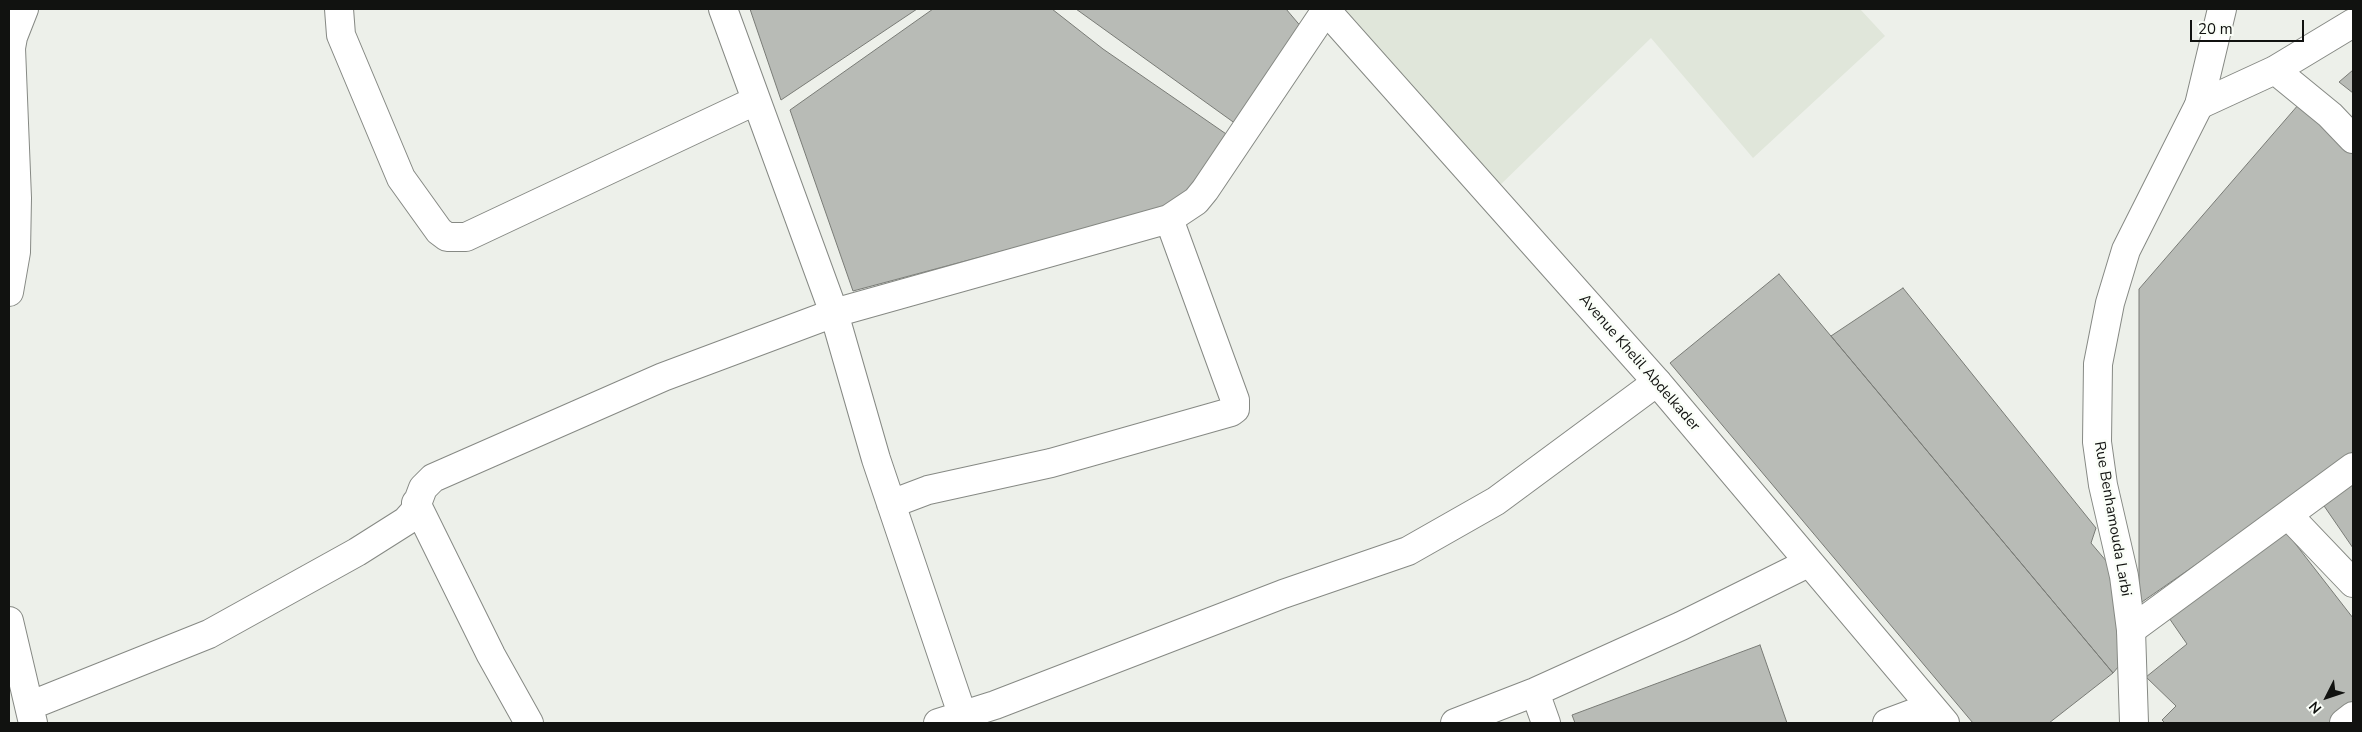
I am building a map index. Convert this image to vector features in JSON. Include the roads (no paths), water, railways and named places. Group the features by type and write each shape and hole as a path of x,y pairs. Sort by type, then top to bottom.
{"street":[{"path":"9,292 16,252 17,198 11,48 12,37 24,9"},
{"path":"339,9 340,35 400,178 439,231 446,237 466,237 756,101"},
{"path":"723,9 834,312 891,504 950,719 999,714 1283,594 1408,551 1496,501 1657,382"},
{"path":"9,621 31,714 209,634 358,552 406,521 414,512 423,488 433,478 663,377 834,312 1169,218 1196,202 1205,190 1325,9"},
{"name":"Avenue Khelil Abdelkader","path":"1325,9 1657,382 1937,715"},
{"name":"Rue Benhamouda Larbi","path":"2134,723 2131,630 2124,576 2103,485 2097,442 2098,364 2110,303 2126,250 2200,105 2222,9"},
{"path":"2200,105 2275,70 2353,23"},
{"path":"2275,70 2330,115 2353,139"},
{"path":"891,504 928,490 1051,463 1231,412 1234,408 1235,400 1169,218"},
{"path":"2131,630 2353,467"},
{"path":"416,503 491,655 529,723"},
{"path":"2288,515 2353,583"},
{"path":"1455,723 1535,692 1681,626 1808,563"},
{"path":"1535,692 1546,723"},
{"path":"1887,723 1937,715"},
{"path":"2344,723 2353,716"}]}
